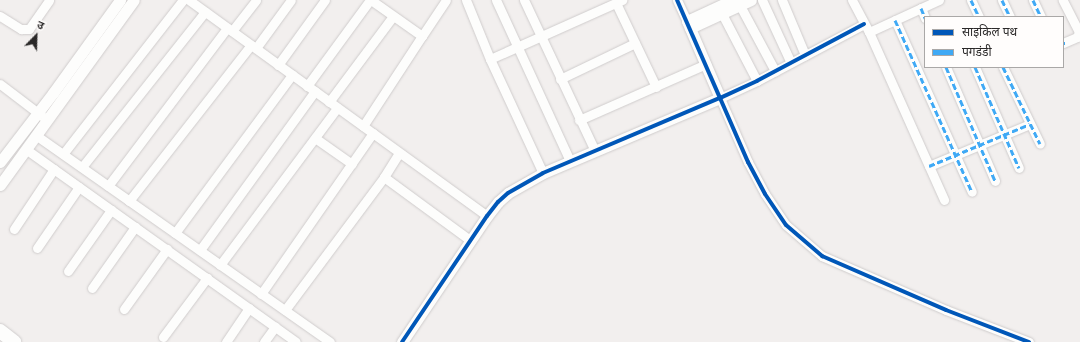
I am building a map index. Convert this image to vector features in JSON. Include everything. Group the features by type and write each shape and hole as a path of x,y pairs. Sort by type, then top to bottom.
{"main road":[{"path":"0,331 14,342"}],"street":[{"path":"0,16 21,29 29,29 49,0"},
{"path":"0,162 120,0"},
{"path":"0,186 134,0"},
{"path":"63,154 183,0"},
{"path":"189,0 487,216"},
{"path":"108,186 230,30 256,0"},
{"path":"130,201 291,0"},
{"path":"278,65 325,0"},
{"path":"200,250 370,0 422,36"},
{"path":"363,126 446,0"},
{"path":"466,0 490,59 543,173"},
{"path":"496,0 570,161"},
{"path":"524,0 595,151"},
{"path":"677,0 748,162 765,194 786,226 822,256 946,310 1029,342"},
{"path":"688,25 736,2 751,0"},
{"path":"762,0 791,63"},
{"path":"782,0 806,55"},
{"path":"852,0 944,200"},
{"path":"402,342 487,216 498,202 508,193 543,173 720,98 757,81 806,55 866,28 895,20 939,0"},
{"path":"971,0 978,16"},
{"path":"1002,0 1010,16"},
{"path":"1033,0 1041,16"},
{"path":"1063,0 1079,32 1077,37 1064,44"},
{"path":"490,59 619,1 635,43 656,87"},
{"path":"736,2 775,71"},
{"path":"921,8 924,16"},
{"path":"720,10 757,81"},
{"path":"82,167 205,12"},
{"path":"330,102 393,16"},
{"path":"895,20 972,192"},
{"path":"560,78 635,43"},
{"path":"580,120 706,64"},
{"path":"946,68 995,180"},
{"path":"975,68 1019,168"},
{"path":"1005,68 1040,144"},
{"path":"175,233 292,75"},
{"path":"0,84 48,120"},
{"path":"220,264 337,108"},
{"path":"929,166 1030,124"},
{"path":"261,294 373,134"},
{"path":"37,136 330,342"},
{"path":"315,138 352,164"},
{"path":"26,150 296,342"},
{"path":"284,310 384,177 399,152"},
{"path":"14,229 54,169"},
{"path":"384,177 471,240"},
{"path":"37,248 80,187"},
{"path":"68,270 112,210"},
{"path":"92,288 135,227"},
{"path":"124,309 167,249"},
{"path":"163,337 207,278"},
{"path":"226,342 249,308"},
{"path":"264,342 275,327"}],"marked path":[{"path":"971,0 979,16"},
{"path":"1002,0 1010,16"},
{"path":"1033,0 1041,16"},
{"path":"921,8 924,16"},
{"path":"895,20 972,192"},
{"path":"946,68 995,181"},
{"path":"975,68 1019,168"},
{"path":"1003,68 1040,144"},
{"path":"929,166 1030,124"}],"cycle path":[{"path":"402,342 487,216 498,202 508,193 543,173 720,98 677,0"},
{"path":"864,24 757,81 720,98 748,162 765,194 786,225 822,256 946,310 1029,342"}]}
